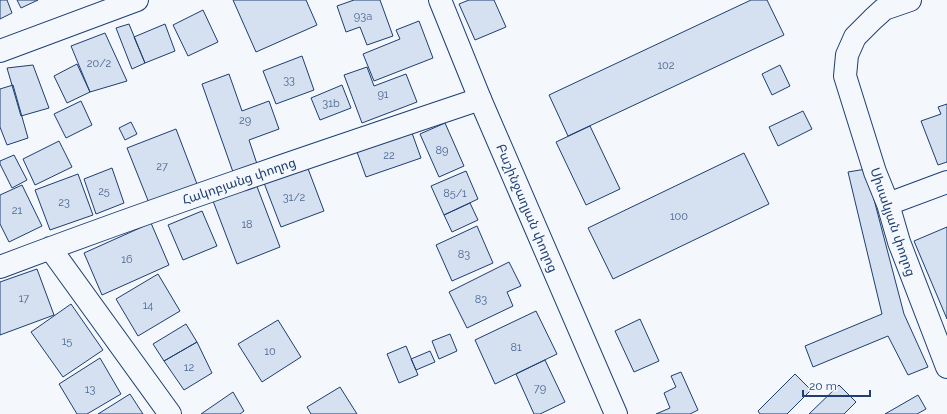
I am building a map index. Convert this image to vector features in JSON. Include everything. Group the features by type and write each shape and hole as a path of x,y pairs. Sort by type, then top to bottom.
{"street":[{"path":"0,51 137,0"},
{"name":"Բաշինջաղյան փողոց","path":"440,0 480,99 616,414"},
{"name":"Սիսակյան փողոց","path":"910,0 884,10 855,36 847,56 845,76 875,172 888,204 899,242 947,367"},
{"name":"Հակոբյանց փողոց","path":"0,266 286,165 480,99"},
{"path":"888,204 947,182"},
{"path":"50,248 170,414"}],"building":[{"path":"0,0 7,0 12,13 0,19"},
{"path":"17,0 38,0 21,8"},
{"path":"233,0 306,0 317,25 256,52"},
{"path":"354,0 380,0 393,36 367,45 360,27 346,32 337,6"},
{"path":"469,0 494,0 506,27 475,40 459,4"},
{"path":"751,0 767,0 784,35 568,136 549,95"},
{"path":"203,10 218,42 188,56 173,25"},
{"path":"419,21 433,58 374,81 363,54 400,39 396,30"},
{"path":"129,24 145,63 132,69 116,28"},
{"path":"165,24 175,51 145,63 134,37"},
{"path":"105,33 127,81 90,92 71,46"},
{"path":"302,56 314,90 276,104 263,71"},
{"path":"77,64 90,92 67,103 54,76"},
{"path":"33,65 49,108 21,116 7,68"},
{"path":"780,65 790,86 772,95 762,74"},
{"path":"367,67 374,86 406,74 417,102 362,123 344,75"},
{"path":"229,74 242,111 269,101 279,129 249,140 257,164 233,172 202,84"},
{"path":"13,85 28,138 7,145 0,127 0,89"},
{"path":"342,85 351,108 320,120 311,98"},
{"path":"81,101 92,125 66,138 54,114"},
{"path":"947,104 947,162 938,165 921,121 941,114 938,107"},
{"path":"803,111 812,129 778,146 769,127"},
{"path":"131,122 137,134 125,140 119,128"},
{"path":"445,123 464,166 439,177 420,134"},
{"path":"590,126 620,189 586,205 556,142"},
{"path":"176,129 197,184 149,203 127,148"},
{"path":"412,133 421,158 366,177 357,152"},
{"path":"59,141 72,167 35,185 23,159"},
{"path":"744,153 769,204 613,279 588,228"},
{"path":"14,155 27,180 12,188 0,164 0,161"},
{"path":"307,166 324,211 281,227 264,183"},
{"path":"112,168 124,203 96,214 84,179"},
{"path":"866,169 904,314 928,367 908,375 888,336 813,367 805,346 882,314 848,172"},
{"path":"466,171 478,199 444,215 431,186"},
{"path":"78,174 93,215 50,230 35,190"},
{"path":"256,184 280,247 237,264 213,201"},
{"path":"22,185 42,226 9,242 0,224 0,195"},
{"path":"470,203 478,220 452,232 444,215"},
{"path":"202,211 217,246 183,260 168,225"},
{"path":"151,223 169,265 102,295 84,253"},
{"path":"477,226 493,263 452,281 436,245"},
{"path":"947,227 947,319 914,241"},
{"path":"509,262 521,286 507,292 513,306 467,328 449,292"},
{"path":"37,269 54,315 0,335 0,282"},
{"path":"158,274 180,311 138,336 116,299"},
{"path":"71,304 103,350 63,377 31,332"},
{"path":"536,311 557,354 495,384 475,340"},
{"path":"640,319 659,361 634,372 615,331"},
{"path":"278,320 301,357 262,382 238,344"},
{"path":"186,324 197,342 164,361 153,344"},
{"path":"450,334 457,351 439,359 432,341"},
{"path":"197,342 212,373 184,390 164,361"},
{"path":"406,346 418,375 399,383 387,354"},
{"path":"430,351 435,362 416,370 411,359"},
{"path":"100,358 121,394 87,414 77,414 59,384"},
{"path":"545,360 565,402 540,414 534,414 516,374"},
{"path":"681,372 698,410 690,414 656,414 670,408 664,393 676,387 671,376"},
{"path":"795,374 811,390 787,414 760,414 758,411"},
{"path":"839,385 856,402 844,414 809,414"},
{"path":"340,387 357,414 311,414 307,407"},
{"path":"233,392 244,411 240,414 201,414"},
{"path":"130,394 143,414 98,414"},
{"path":"918,395 926,409 917,414 885,414"}]}
